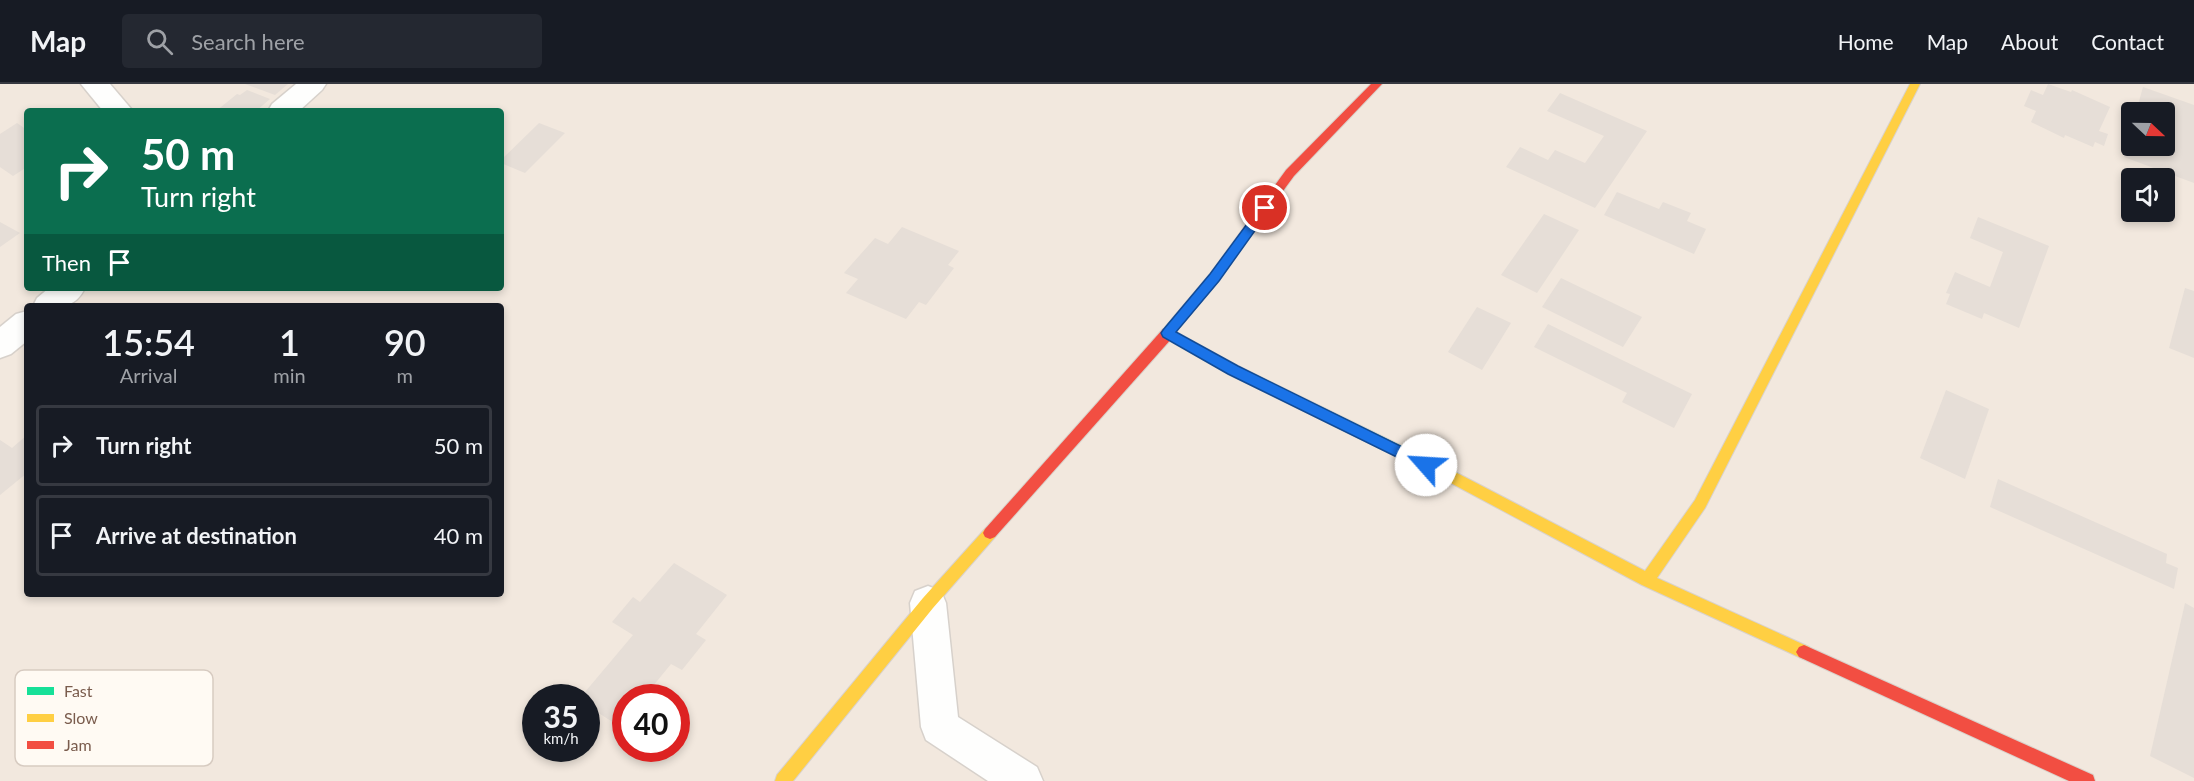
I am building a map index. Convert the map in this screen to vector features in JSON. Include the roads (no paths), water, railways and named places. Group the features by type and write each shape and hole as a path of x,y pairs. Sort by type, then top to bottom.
{"street":[{"path":"94,84 116,108"},
{"path":"286,108 314,84"},
{"path":"783,781 928,603 1168,333 1214,278 1290,173 1377,84"},
{"path":"1647,580 1700,504 1915,84"},
{"path":"52,303 66,291"},
{"path":"0,345 24,325"},
{"path":"1168,333 1233,370 1469,486 1647,580 2087,781"},
{"path":"928,603 940,727 1023,781"}]}
